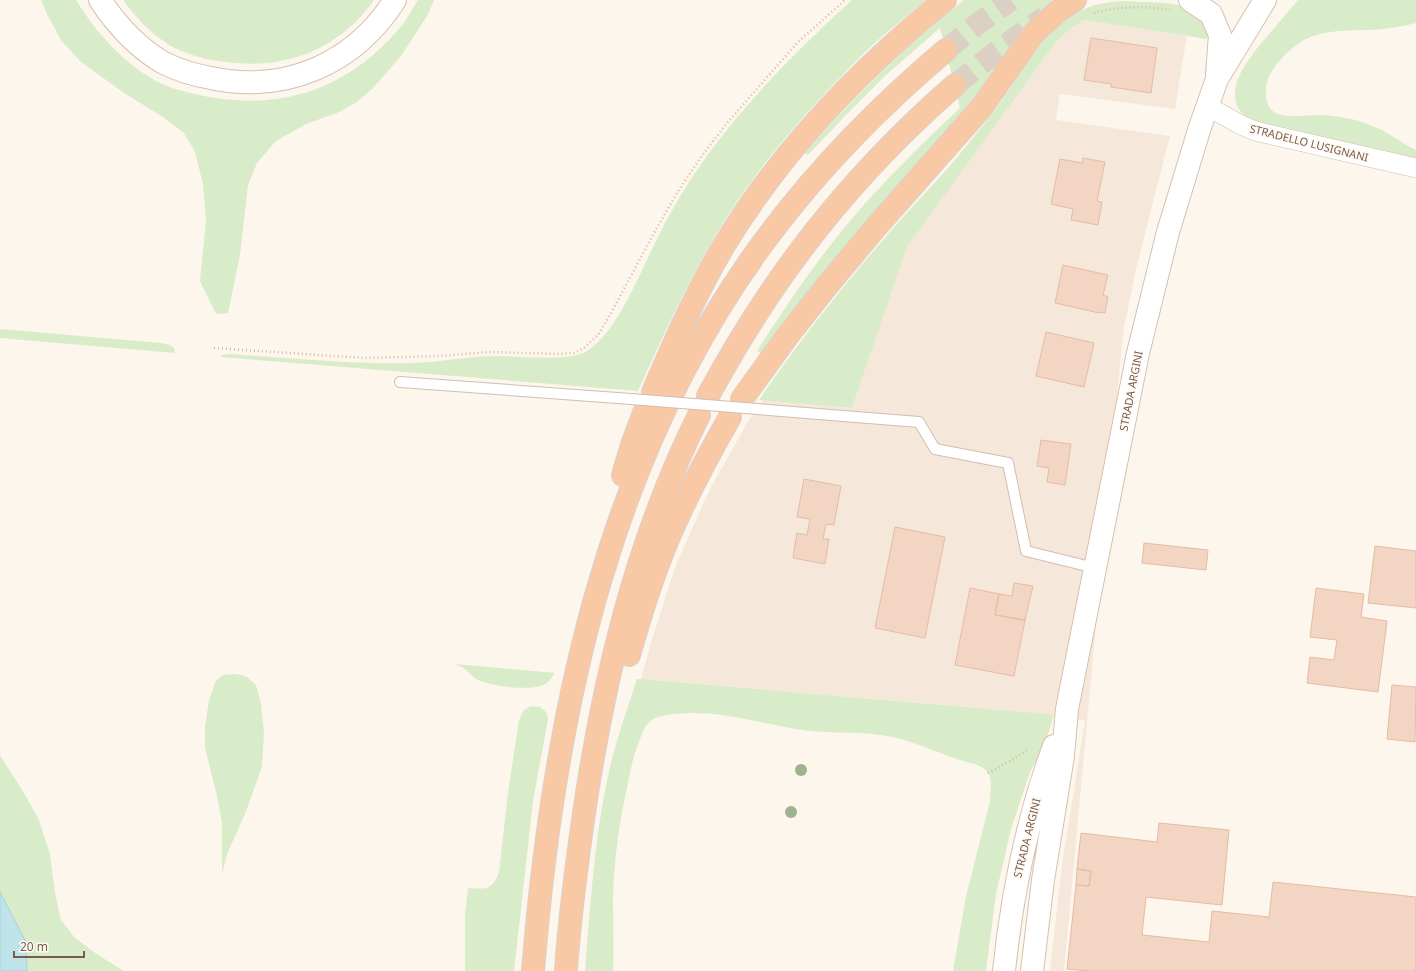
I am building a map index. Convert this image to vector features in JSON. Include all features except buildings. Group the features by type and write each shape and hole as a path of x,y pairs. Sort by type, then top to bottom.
{"highway":[{"path":"533,971 541,885 555,782 572,687 597,591 623,475 643,400 711,270 736,226 768,181 806,134 849,87 897,40 945,0"},
{"path":"583,820 587,796 600,748 646,600 668,540 690,491 743,408 780,345 826,286 982,107 1033,34 1058,11 1075,0"},
{"path":"597,591 620,519 658,422 690,360 731,291 772,230 833,158 886,104 946,50"},
{"path":"566,971 573,896 598,726 615,650 632,586 648,535 666,489 704,405 758,311 786,269 816,229 880,156 916,120 955,85"}],"main road":[{"path":"100,0 108,13 124,31 145,50 162,62 179,70 219,80 260,82 296,77 333,61 351,49 366,36 379,22 395,0"},
{"name":"STRADA ARGINI","path":"1190,0 1211,14 1220,35 1217,79"},
{"name":"STRADA ARGINI","path":"1032,971 1046,858 1063,756 1067,709 1134,372 1157,273 1168,232 1207,106 1217,79 1265,0"},
{"name":"STRADA ARGINI","path":"1004,971 1011,911 1022,851 1047,766 1067,709"}],"street":[{"name":"STRADELLO LUSIGNANI","path":"1207,106 1239,124 1261,133 1416,168"}],"lane":[{"path":"400,382 919,422 935,448 1008,463 1026,551 1095,568"}],"path":[{"path":"214,348 365,358 441,356 489,352 561,354 574,352 584,348 598,335 677,193 727,123 792,49 845,0"}],"shaded area":[{"path":"1084,20 1187,36 1175,109 1060,94 1056,120 1170,136 1136,269 1123,333 1064,971 1050,971 1062,864 1085,721 1048,714 641,679 652,639 677,562 711,487 750,418 763,400 852,408 907,247 1056,42 1070,29"}],"green space":[{"path":"41,0 76,0 101,35 132,65 156,81 172,88 199,95 255,101 292,96 311,91 345,75 376,53 390,39 404,22 418,0 434,0 427,16 401,56 373,88 357,102 337,113 306,124 276,141 257,163 248,185 240,255 228,313 216,314 200,281 206,221 203,184 195,152 184,133 163,117 124,93 81,62 61,40"},
{"path":"123,0 374,0 360,17 344,32 327,44 309,53 290,59 269,63 248,64 212,60 184,52 171,46 157,37 145,26"},
{"path":"852,0 926,0 877,41 832,86 784,139 754,177 727,216 704,255 656,351 638,391 221,357 222,355 229,354 340,362 406,363 487,356 557,357 579,354 587,351 609,330 618,316 636,284 670,214 690,180 712,149 749,103 789,60"},
{"path":"964,0 1052,0 1024,28 970,105 806,294 761,353 757,351 811,271 855,215 903,163 960,108 940,28 886,75 808,155 805,153 842,112 881,73 922,35"},
{"path":"1298,0 1416,0 1416,23 1384,29 1328,32 1297,44 1278,63 1268,78 1266,85 1266,100 1270,109 1281,115 1330,116 1363,122 1385,132 1416,150 1416,159 1262,124 1248,118 1241,112 1236,102 1235,92 1237,81 1242,70 1256,49"},
{"path":"1122,1 1166,3 1183,6 1202,19 1208,34 1207,39 1084,20 1070,29 1056,42 907,247 852,408 759,400 803,338 850,279 982,126 1001,102 1034,52 1050,33 1066,19 1088,7"},
{"path":"0,329 161,343 174,348 175,353 0,338"},
{"path":"455,664 555,673 545,684 530,688 521,688 492,684 478,680 462,667"},
{"path":"236,674 247,677 256,685 261,704 264,733 262,767 245,814 227,854 222,874 222,823 205,748 205,726 209,701 215,682 223,675"},
{"path":"637,679 1054,715 1045,744 1030,772 1011,829 996,894 986,971 953,971 966,896 990,801 990,776 986,770 975,764 911,742 881,735 806,731 735,717 704,713 689,713 662,716 652,720 647,724 643,733 632,764 617,842 613,898 613,971 585,971 593,876 607,781 620,730"},
{"path":"531,706 540,707 546,712 548,719 533,801 514,971 465,971 465,914 468,888 488,888 491,886 499,873 508,792 519,720 524,710"},
{"path":"0,755 39,820 50,854 55,893 61,920 75,938 98,955 124,971 27,971 26,942 0,892"}],"water":[{"path":"0,892 26,942 27,971 0,971"}],"tunnel":[{"path":"946,50 980,22 1011,0"},
{"path":"955,85 996,52 1045,17"}]}
